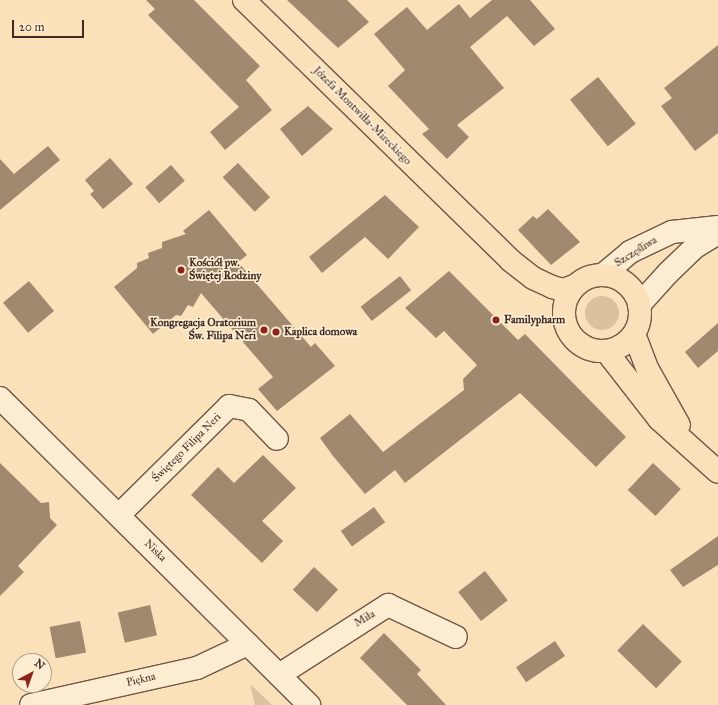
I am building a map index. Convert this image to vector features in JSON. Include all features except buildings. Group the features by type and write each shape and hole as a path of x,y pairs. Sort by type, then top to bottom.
{"main road":[{"name":"Józefa Montwiłła-Mireckiego","path":"244,0 480,233 533,278 563,290 574,286"},
{"name":"Józefa Montwiłła-Mireckiego","path":"480,233 507,264 556,303 563,317"},
{"path":"604,274 627,284 639,305 638,325 634,334 617,348 606,350 583,346 567,328 563,317 567,296 574,286 593,275 604,274"},
{"path":"634,334 648,370 669,411 698,452"},
{"path":"606,350 659,419 698,452 718,472"}],"street":[{"name":"Szczęśliwa","path":"604,274 630,252 666,234 718,226"},
{"path":"639,305 668,272 695,247 718,233"},
{"name":"Niska","path":"0,398 309,705"},
{"name":"Świętego Filipa Neri","path":"119,516 229,406 249,410 277,440"},
{"name":"Miła","path":"279,675 388,605 456,637"},
{"name":"Piękna","path":"31,705 197,668 248,644"}],"shaded area":[{"path":"599,296 605,296 609,297 616,303 619,313 618,320 612,327 605,330 599,330 595,329 588,323 585,316 585,310 586,306 592,299"},
{"path":"250,684 272,705 255,705"}],"place":[{"name":"Kościół pw. Świętej Rodziny","path":"181,270"},
{"name":"Familypharm","path":"496,320"},
{"name":"Kongregacja Oratorium Św. Filipa Neri","path":"264,330"},
{"name":"Kaplica domowa","path":"276,332"}]}
